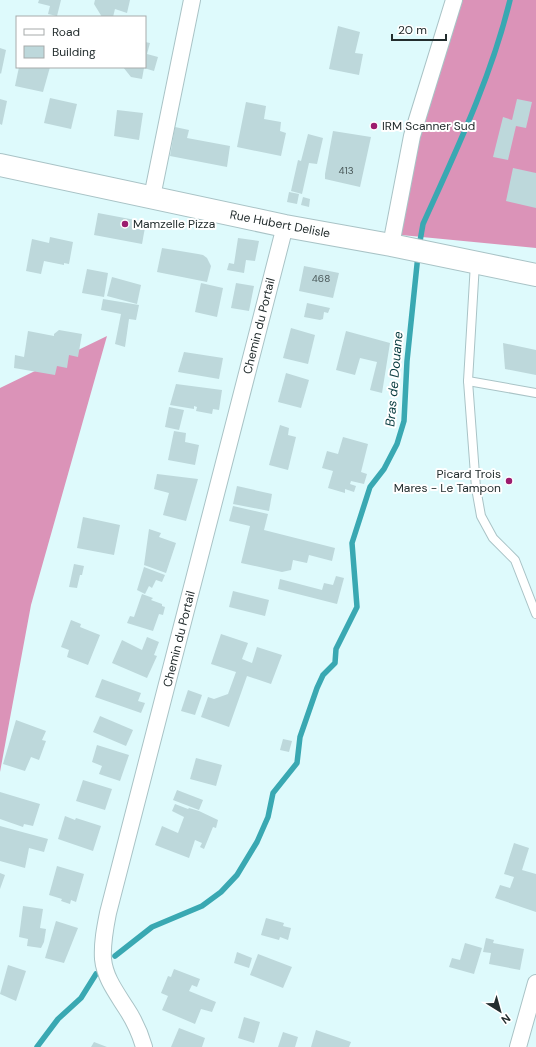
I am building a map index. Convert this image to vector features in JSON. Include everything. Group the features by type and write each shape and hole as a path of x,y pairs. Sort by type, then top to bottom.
{"main road":[{"name":"Rue Hubert Delisle","path":"0,165 285,226 396,246 536,275"}],"street":[{"path":"152,197 192,0"},
{"path":"396,246 412,136 454,0"},
{"name":"Chemin du Portail","path":"144,1047 138,1029 107,977 103,959 104,936 108,913 285,226"},
{"path":"518,1047 536,983"}],"lane":[{"path":"465,260 468,381 476,488 481,516 493,538 515,560 536,614"},
{"path":"468,381 536,393"}],"shaded area":[{"path":"446,0 536,0 536,248 391,234"},
{"path":"107,336 31,605 0,772 0,388"}],"building":[{"path":"39,0 61,0 57,16 48,14 50,6 38,3"},
{"path":"95,0 130,0 127,13 115,9 113,16 101,16 94,4"},
{"path":"338,26 360,32 355,53 363,54 359,75 329,69"},
{"path":"146,42 150,43 147,54 158,57 154,71 144,68 146,68"},
{"path":"0,48 6,50 1,74 0,73"},
{"path":"19,68 50,68 43,92 15,86"},
{"path":"124,68 144,68 142,79 131,77"},
{"path":"50,98 77,104 71,129 44,123"},
{"path":"0,99 7,101 2,125 0,124"},
{"path":"517,99 532,102 526,128 516,126 508,160 493,157 503,117 512,120"},
{"path":"246,102 266,106 264,119 281,122 280,131 286,133 281,156 237,147"},
{"path":"117,110 143,113 139,140 114,136"},
{"path":"175,127 189,130 187,138 230,146 227,167 170,156"},
{"path":"333,131 371,137 360,187 325,179"},
{"path":"308,134 323,138 317,164 309,163 302,194 291,191 298,160 301,161"},
{"path":"513,168 536,173 536,208 506,201"},
{"path":"289,192 299,194 297,204 287,202"},
{"path":"303,197 310,199 309,207 301,205"},
{"path":"98,213 146,222 142,244 94,235"},
{"path":"50,237 73,242 69,264 64,263 64,265 44,261 41,274 26,271 32,239 49,243"},
{"path":"238,238 259,241 255,261 246,260 244,273 227,270 229,263 234,264"},
{"path":"162,248 203,255 207,258 211,266 207,282 157,272"},
{"path":"304,266 339,273 333,298 299,291"},
{"path":"87,269 108,273 104,297 82,293"},
{"path":"112,277 141,285 137,304 107,296"},
{"path":"201,283 223,288 217,317 195,312"},
{"path":"236,283 254,286 249,311 231,308"},
{"path":"103,299 139,305 136,320 129,319 125,347 115,344 121,314 101,310"},
{"path":"307,303 330,308 328,313 324,312 323,319 320,320 304,317"},
{"path":"291,328 315,335 308,364 283,358"},
{"path":"59,330 82,334 78,357 69,355 67,368 57,366 55,375 14,368 15,355 24,357 28,331 54,336 54,334"},
{"path":"346,331 390,343 382,393 370,390 377,362 360,358 355,375 336,370"},
{"path":"503,343 536,350 536,375 505,369"},
{"path":"184,352 223,358 219,379 178,372"},
{"path":"286,373 309,380 301,408 278,402"},
{"path":"176,384 222,390 219,410 213,409 212,414 196,411 197,407 194,406 194,409 170,405"},
{"path":"169,407 184,410 179,430 165,427"},
{"path":"280,425 289,428 288,435 296,437 288,470 269,465"},
{"path":"174,431 186,433 185,442 199,445 195,465 168,460"},
{"path":"343,437 368,444 361,472 367,474 364,484 351,481 350,484 356,486 354,492 345,489 345,493 328,488 333,471 322,468 327,451 338,454"},
{"path":"157,474 198,479 186,521 163,515 169,493 154,489"},
{"path":"237,486 272,494 269,511 233,504"},
{"path":"233,506 268,514 264,530 335,548 332,561 309,555 307,563 293,560 291,570 282,572 241,563 250,526 229,521"},
{"path":"83,517 120,525 114,555 77,548"},
{"path":"149,529 161,533 159,537 176,543 166,573 144,565"},
{"path":"74,564 84,566 77,588 69,587"},
{"path":"144,567 165,575 162,582 156,580 152,588 149,586 145,594 137,590"},
{"path":"336,576 344,578 337,604 278,589 280,579 322,590 324,583 333,585"},
{"path":"233,591 269,600 265,616 229,607"},
{"path":"142,594 153,598 151,600 162,604 162,606 165,607 163,615 159,614 153,631 127,623 130,616 134,617"},
{"path":"71,620 81,624 80,627 100,635 88,665 67,657 69,650 61,647"},
{"path":"221,634 248,643 242,659 252,663 257,647 282,655 271,684 247,676 229,727 201,717 208,697 214,699 228,694 236,672 211,664"},
{"path":"147,637 159,642 154,655 157,656 147,678 112,663 122,640 142,650"},
{"path":"102,679 141,693 138,701 145,703 141,713 95,697"},
{"path":"188,690 202,695 195,715 181,711"},
{"path":"100,716 133,730 126,746 93,732"},
{"path":"16,720 46,731 42,740 46,741 39,760 31,757 25,771 3,764"},
{"path":"283,739 292,741 289,752 280,750"},
{"path":"97,745 129,755 120,781 99,774 102,766 92,762"},
{"path":"196,758 222,765 216,786 190,779"},
{"path":"83,780 112,789 105,810 76,801"},
{"path":"177,790 203,800 199,810 173,800"},
{"path":"0,792 40,804 33,826 24,824 23,827 0,819"},
{"path":"175,804 199,811 218,820 216,828 213,827 204,849 200,847 202,843 195,840 189,858 155,845 162,826 178,833 184,817 172,811"},
{"path":"65,816 101,826 93,851 58,839"},
{"path":"0,826 48,839 44,852 29,848 25,868 0,861"},
{"path":"514,843 529,848 522,870 536,874 536,912 495,898 500,885 510,888 514,877 504,874"},
{"path":"57,866 84,874 76,902 71,900 70,904 61,901 62,899 49,895"},
{"path":"0,873 5,875 0,889"},
{"path":"23,906 43,909 40,928 46,929 44,942 41,948 27,946 28,939 19,937"},
{"path":"266,918 284,923 283,926 291,928 288,940 280,937 279,940 261,935"},
{"path":"56,921 78,928 64,963 45,958"},
{"path":"486,938 494,940 493,943 524,949 520,970 489,964 491,953 483,952"},
{"path":"465,943 482,948 474,974 449,967 452,958 460,960"},
{"path":"237,952 252,958 249,968 234,963"},
{"path":"258,954 292,967 283,988 250,975"},
{"path":"8,965 26,971 16,1001 0,994"},
{"path":"174,969 200,979 197,987 192,985 189,991 216,1002 212,1012 201,1009 195,1024 162,1010 168,996 161,993 168,976 171,977"},
{"path":"244,1017 260,1022 254,1043 238,1038"},
{"path":"179,1028 205,1038 202,1047 171,1047"},
{"path":"316,1030 351,1042 349,1047 311,1047"},
{"path":"283,1032 298,1037 295,1047 278,1047"},
{"path":"94,1042 107,1047 91,1047"}],"waterway":[{"name":"Bras de Douane","path":"419,247 423,224 460,142 483,86 510,0"},
{"name":"Bras de Douane","path":"115,956 152,927 202,906 221,892 237,875 257,842 268,817 273,793 297,763 300,737 317,688 323,675 335,663 336,649 357,607 352,543 370,487 384,469 397,444 404,421 407,361 418,255"},
{"name":"Bras de Douane","path":"37,1047 58,1019 81,998 96,974"}],"place":[{"name":"IRM Scanner Sud","path":"374,126"},
{"name":"Mamzelle Pizza","path":"125,224"},
{"name":"Picard Trois Mares - Le Tampon","path":"509,481"}]}
